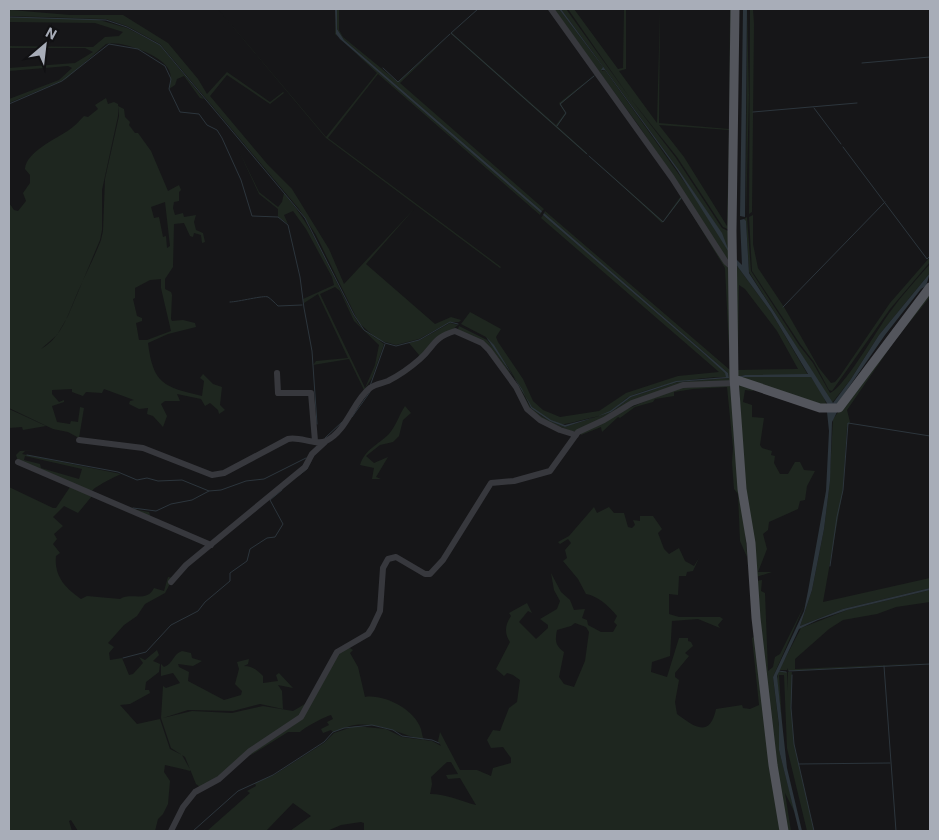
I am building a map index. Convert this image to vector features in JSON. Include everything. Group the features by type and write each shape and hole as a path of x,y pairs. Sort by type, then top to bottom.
{"main road":[{"path":"735,9 734,378 742,488 751,543 757,627 773,764 784,831"},
{"path":"734,378 830,410 844,404 930,286"}],"street":[{"path":"551,9 603,78 672,178 726,262 733,261"},
{"path":"171,582 186,565 305,467 312,454 350,416 371,388 394,378 420,359 432,343 443,335 456,332 482,343 512,380 527,408 540,420 560,430 576,435"},
{"path":"277,373 278,392 311,392 315,441"},
{"path":"171,831 183,807 195,792 219,778 250,751 301,717 337,652 368,634 380,611 383,568 388,559 396,557 425,574 430,574 443,560 491,482 514,482 550,471 576,435 586,427 604,420 632,403 684,385 734,378"},
{"path":"79,440 143,448 212,475 218,475 288,438 326,441"},
{"path":"18,462 211,545"}],"shaded area":[{"path":"218,9 326,137 377,73 346,44 541,213 540,215 378,74 328,138 501,267 326,138"},
{"path":"335,9 337,9 337,29 344,40 542,211 541,213 340,39 336,34"},
{"path":"337,9 339,9 339,30 343,37 398,82 447,38 400,83 544,209 542,211 344,40 337,29"},
{"path":"553,9 559,9 603,67 602,71 605,70 724,238 678,169 561,9 566,9 676,158 722,228 730,232 731,259 727,260 639,126"},
{"path":"559,9 561,9 678,169 722,233 730,254 677,170 605,70 601,70 603,67"},
{"path":"568,9 574,9 618,69 623,68 624,9 626,9 626,69 619,71 657,123 660,9 659,123 729,129 730,9 733,9 730,230 723,227 677,157 630,98","holes":["659,125 729,130 727,226 684,157"]},
{"path":"743,9 747,9 745,217 740,216"},
{"path":"747,9 749,95 746,216"},
{"path":"750,9 753,9 754,24 752,212 749,214"},
{"path":"9,11 70,15 123,15 168,43 198,79 207,94 227,72 270,102 283,92 270,104 227,75 210,96 268,165 292,189 329,249 344,284 414,209 366,264 435,324 451,317 461,320 459,322 450,322 419,339 396,345 378,340 359,323 316,235 299,209 160,44 127,26 106,19 9,16"},
{"path":"9,17 96,19 127,28 160,45 204,99 200,98 184,76 177,79 175,85 169,89 169,70 165,64 150,54 121,44 112,43 106,44 66,79 9,103 9,99 59,80 72,68 68,66 9,71 9,68 75,63 93,52 85,48 9,48 9,46 93,47 105,37 119,36 123,32 95,23 9,22"},
{"path":"451,34 556,125 565,113 559,103 597,73 561,104 566,114 557,126 587,153 586,154"},
{"path":"106,98 108,104 114,102 118,106 124,109 125,117 130,122 129,125 135,133 138,133 151,151 168,191 179,185 181,190 179,192 179,201 174,202 173,208 175,215 183,213 184,217 196,215 194,222 196,230 203,233 205,242 202,243 201,235 194,233 193,237 190,236 184,223 174,224 173,267 165,279 165,289 171,292 172,295 171,319 172,321 183,320 195,323 196,327 168,334 148,343 153,367 163,382 178,390 202,396 204,381 200,378 203,374 213,384 222,387 220,405 225,410 219,414 218,410 210,403 205,406 201,399 177,394 180,401 165,401 161,404 167,416 163,427 153,416 147,414 148,408 139,409 129,404 130,401 134,400 104,389 102,393 86,392 83,396 72,392 72,389 52,390 52,394 59,402 64,400 64,402 52,406 57,422 70,424 71,421 78,422 80,407 84,408 79,438 68,432 53,429 9,408 9,203 14,210 18,211 26,201 23,193 30,183 30,175 25,169 30,157 71,128 84,116 88,117 98,109 95,105","holes":["118,106 119,116 105,179 103,231 99,246 83,280 100,240 102,230 102,190 118,116","165,202 170,246 167,248 166,236 163,237 159,217 154,218 151,207","161,279 161,288 171,331 147,340 139,340 136,323 142,321 142,318 137,316 133,299 135,298 135,288 150,280"]},
{"path":"239,151 259,192 278,207 282,202 284,193 296,208 316,240 358,323 364,330 384,344 372,378 364,390 349,359 313,365 316,361 348,358 318,294 304,303 303,299 334,285 332,277 306,229 293,211 284,215 288,224 278,217 278,209 259,194","holes":["335,287 340,291 354,321 379,345 375,365 365,388 320,294"]},
{"path":"589,155 663,221 681,196 730,267 730,370 725,268 682,198 662,223"},
{"path":"545,211 730,370 730,381 687,383 577,431 571,431 546,421 528,408 498,358 458,329 459,326 487,340 497,351 486,337 461,324 470,312 501,329 496,337 498,342 523,379 533,401 543,410 560,417 599,411 626,393 678,376 719,372 541,218 543,215 726,373 727,377 702,378 679,382 729,378 728,373 544,213","holes":["503,361 533,409 537,412 531,408","674,383 631,397 611,412 605,414 630,396","598,416 565,427 553,422 562,424"]},
{"path":"544,213 728,373 729,378 677,382 631,397 611,412 597,417 610,411 630,396 676,381 726,377 725,373 543,215"},
{"path":"753,215 753,244 758,268 784,307 819,368 831,383 835,382 840,376 890,303 930,257 930,262 890,309 832,391 829,390 814,362 752,271 749,217"},
{"path":"747,217 751,271 799,345 813,363 830,393 844,380 895,306 930,264 930,273 879,335 851,379 832,403 749,272 746,222 744,219"},
{"path":"744,219 746,221 749,273 833,403 879,335 930,273 926,286 921,289 885,335 840,400 838,406 828,405 811,377 737,377 745,375 808,374 771,312 735,263 735,258 742,265 740,220"},
{"path":"735,263 771,312 808,375 745,375 737,377 811,377 822,393 828,408 737,379 736,370 798,369 777,331 745,289 739,285 738,360 736,363"},
{"path":"930,291 930,297 896,339 847,410 850,422 847,427 843,490 823,602 930,578 930,588 843,609 800,626 812,590 824,529 829,489 833,419"},
{"path":"450,323 458,325 417,359 419,355 409,343 420,340"},
{"path":"486,337 494,345 513,376"},
{"path":"739,384 753,388 753,391 745,390 743,402 752,405 752,417 764,418 760,445 762,448 772,451 771,455 775,456 774,463 780,474 788,474 795,462 800,462 804,470 815,471 807,486 805,500 800,501 798,509 769,522 768,530 763,534 767,549 758,572 772,572 756,577 745,493"},
{"path":"731,385 749,574 747,557 740,541 738,494 734,489 733,448 727,387 674,392 674,396 655,399 653,402 635,407 620,418 618,417 602,432 601,427 581,435 580,433 629,407 680,388"},
{"path":"526,396 532,407 551,420 565,425 594,417 565,427 550,421 531,408"},
{"path":"405,406 411,413 403,420 399,436 393,442 380,445 366,456 374,463 388,457 376,477 381,479 372,479 374,468 360,465 362,460 368,451 394,428"},
{"path":"9,409 46,426 23,430 22,427 9,428"},
{"path":"827,412 837,412 832,422 830,481 824,529 812,590 800,626 843,609 930,588 930,590 847,610 799,629 777,676 787,768 802,831 799,831 779,750 779,725 773,677 804,611 826,491 829,431"},
{"path":"39,450 25,451 22,454 121,474 92,491 133,509 149,512 151,518 18,461 16,455 20,451","holes":["25,456 82,469 79,479 41,468 40,464 24,460"]},
{"path":"9,487 53,508 56,508 70,487 92,496 78,513 64,506 53,517 63,526 54,534 57,539 53,544 60,553 56,556 57,570 66,586 81,599 87,596 120,599 129,596 143,596 147,595 154,588 164,591 168,577 173,578 165,593 145,604 137,616 124,625 108,643 114,647 109,653 110,660 122,658 129,675 133,674 143,663 139,657 145,660 157,650 159,655 153,661 160,664 159,672 146,682 145,690 149,690 150,693 130,704 120,705 137,724 160,719 170,749 182,755 191,771 165,765 164,772 170,781 168,804 158,819 155,831 78,831 71,820 69,821 72,831 9,831"},
{"path":"594,507 597,513 609,507 614,513 624,513 628,527 632,528 635,525 633,520 640,521 640,516 653,516 662,529 658,533 664,549 669,554 679,548 685,561 694,566 699,558 693,571 687,572 686,576 679,576 678,595 669,594 669,614 679,617 720,617 723,619 718,625 720,628 698,619 672,621 670,656 652,662 651,672 667,677 679,638 688,638 688,641 693,646 685,653 689,656 675,673 675,677 679,680 675,702 677,714 695,726 705,727 710,724 716,709 742,705 743,708 750,709 759,705 752,638 755,636 782,831 364,831 364,823 361,822 341,825 327,831 290,831 311,816 293,803 266,831 207,831 250,793 247,791 256,786 255,783 274,775 324,743 334,733 355,726 386,729 402,737 432,741 441,746 438,741 440,732 460,770 477,770 491,776 493,768 511,763 511,758 503,747 491,748 487,740 493,730 500,731 509,708 517,702 520,680 507,673 504,676 496,669 510,642 506,632 506,626 511,616 509,613 527,603 532,613 528,611 519,622 536,639 548,628 548,625 540,619 557,609 560,601 554,590 551,573 561,592 570,600 574,610 585,609 582,618 587,620 588,625 601,632 613,632 617,625 614,622 617,616 614,612 599,599 586,594 578,579 563,561 567,558 565,550 571,543 568,539 560,544 558,542 569,536","holes":["575,623 586,627 589,632 585,661 574,687 564,684 559,677 564,652 557,645 556,637 557,630","447,762 451,762 458,774 446,775 448,779 460,778 476,805 448,796 430,794 431,777"]},
{"path":"762,580 761,591 765,593 768,671 773,667 775,657 780,654 805,604 773,677 779,726 779,750 795,813 785,793 791,831 787,831 774,749 756,581"},
{"path":"930,590 930,602 896,607 877,614 843,620 829,629 795,659 795,669 930,663 788,671 788,668 787,670 779,670 801,628 847,610"},
{"path":"348,647 353,650 350,653 358,667 365,697 381,698 398,704 405,709 417,722 424,740 373,725 352,726 323,733 321,729 329,725 327,722 333,719 331,715 315,722 300,732 288,732 251,755 294,725 337,655"},
{"path":"182,651 191,653 192,658 202,661 193,666 178,664 179,667 189,672 188,681 224,700 241,695 242,691 235,684 239,669 237,662 249,659 248,664 244,666 259,672 263,676 263,683 278,681 276,675 279,673 293,688 278,685 282,691 283,709 260,704 233,711 188,710 163,718 192,711 232,713 263,706 293,711 305,704 303,713 215,779 200,787 196,784 185,757 171,748 161,718 163,686 166,688 180,683 173,673 161,676 161,664 164,667 167,666"},
{"path":"778,672 787,672 787,691 788,672 792,672 791,708 794,744 814,831 807,831 787,748 784,675 779,675 782,723 777,680"}],"waterway":[{"path":"478,9 451,33 587,154"},
{"path":"9,17 106,20 127,27 160,45 305,218 354,315 364,330 385,343 396,346 419,340 450,322 458,324"},
{"path":"383,68 398,82 450,34"},
{"path":"9,104 62,81 109,44 138,49 165,66 171,79 169,89 180,112 199,114 207,125 217,130 222,138 241,180 252,216 278,217 288,225 300,277 312,351 317,424"},
{"path":"862,63 930,57"},
{"path":"557,126 566,113 560,104 594,76"},
{"path":"753,112 857,103"},
{"path":"814,108 841,144"},
{"path":"843,147 927,259 930,256"},
{"path":"589,156 663,222 681,198"},
{"path":"783,307 885,202"},
{"path":"230,302 268,297 278,306 302,305"},
{"path":"370,386 385,344"},
{"path":"352,417 370,392"},
{"path":"325,438 342,422"},
{"path":"830,566 843,490 848,423 930,436"},
{"path":"27,455 118,472 137,480 147,478 158,481 182,480 209,491 221,490 246,481 264,479 306,458"},
{"path":"298,476 307,469 311,461"},
{"path":"123,658 146,652 171,625 198,611 205,602 230,581 230,573 247,561 250,549 267,538 275,537 283,524 270,500 282,490"},
{"path":"133,508 156,511 171,504 192,500 209,491"},
{"path":"789,671 930,664"},
{"path":"884,666 896,831"},
{"path":"778,671 786,672"},
{"path":"792,675 791,708 794,744 814,831"},
{"path":"193,831 238,791 273,775 324,742 333,732 344,728 372,725 393,730 402,736 432,740 439,743"},
{"path":"799,764 890,763"}]}
